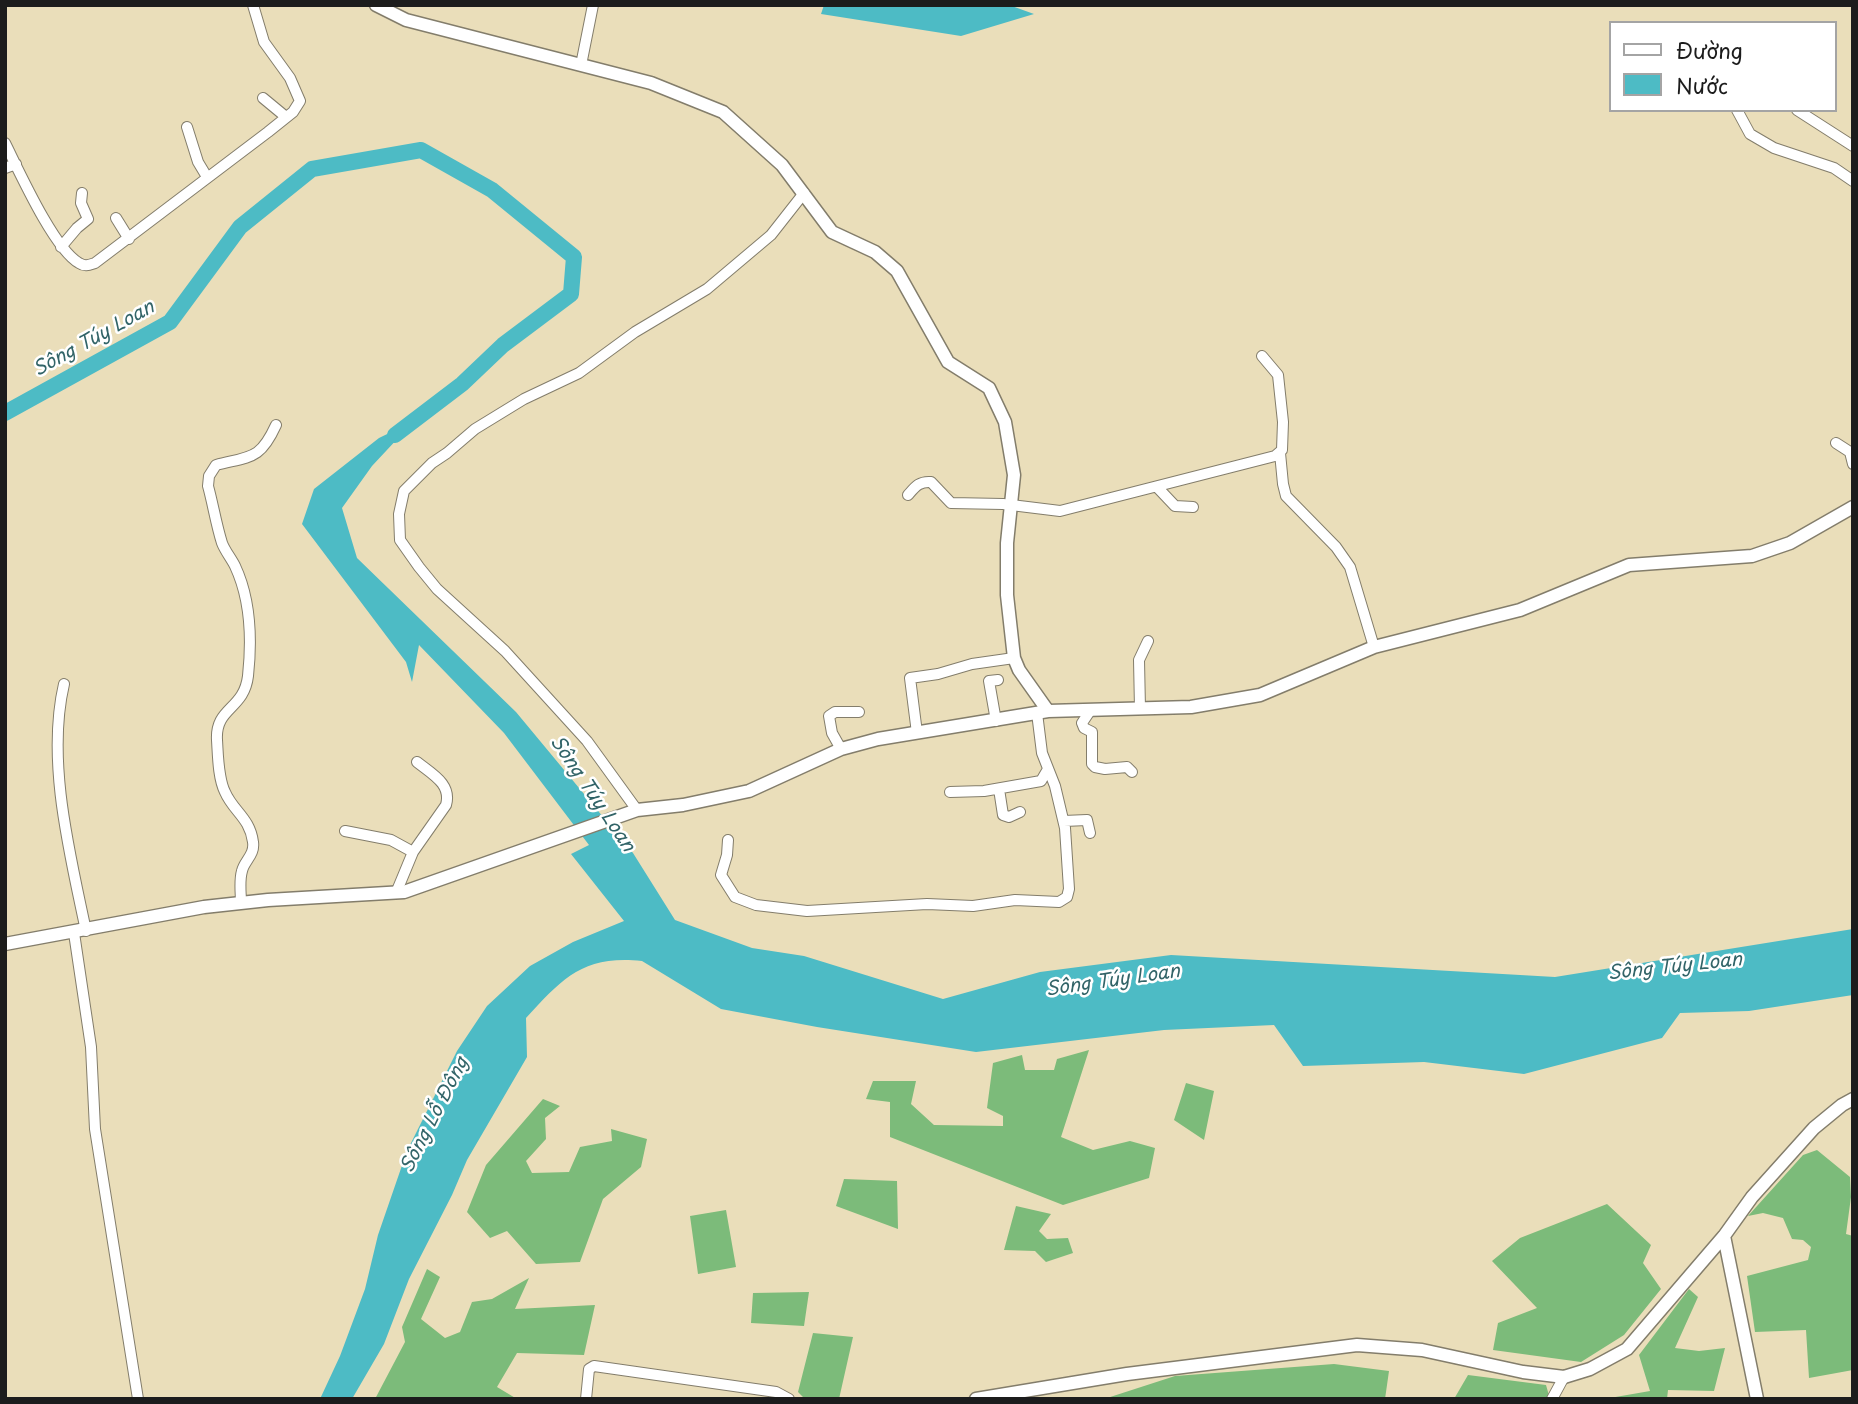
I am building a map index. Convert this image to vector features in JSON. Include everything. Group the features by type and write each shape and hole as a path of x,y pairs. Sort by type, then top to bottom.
{"street":[{"path":"5,143 10,166 61,247 78,263 86,266 95,263 286,117 300,101 290,78 264,42 253,5"},
{"path":"376,5 405,20 651,83 723,112 782,165 832,232 874,252 897,271 948,362 989,388 1005,422 1014,475 1006,543 1007,594 1014,658 1043,713 1040,744 1064,821 1069,889 1067,897 1059,902 1015,900 973,906 927,904 807,911 756,905 735,897 721,875 728,840"},
{"path":"581,65 593,5"},
{"path":"263,98 286,117"},
{"path":"1738,112 1749,134 1774,148 1833,168 1853,181"},
{"path":"1800,112 1853,146"},
{"path":"187,127 198,162 207,177"},
{"path":"61,247 88,219 81,203 82,193"},
{"path":"636,810 587,741 505,651 437,589 419,567 401,540 399,514 404,491 432,463 475,429 524,399 579,373 635,332 706,289 771,235 804,193"},
{"path":"116,218 129,239"},
{"path":"1262,356 1278,375 1283,422 1280,453 1286,496 1336,547 1350,567 1374,647"},
{"path":"241,903 242,869 252,853 253,843 246,820 223,788 217,730 223,715 239,702 245,692 250,623 243,587 222,543 208,485 209,476 216,466 259,453 270,439 276,425"},
{"path":"1836,443 1850,452 1853,464"},
{"path":"908,495 917,484 931,482 948,502 1060,511 1280,453"},
{"path":"1157,487 1175,506 1194,507"},
{"path":"5,944 204,907 404,892 636,810 683,806 749,791 841,749 878,739 1043,713 1191,707 1260,695 1374,647 1520,610 1629,565 1752,556 1790,543 1853,507"},
{"path":"1140,709 1139,660 1148,642"},
{"path":"917,733 910,678 938,674 971,664 1014,658"},
{"path":"996,721 989,681 998,680"},
{"path":"64,684 60,702 60,777 80,932 91,1047 95,1129 138,1399"},
{"path":"1090,711 1082,723 1084,728 1092,732 1092,764 1105,769 1127,767 1132,772"},
{"path":"841,749 826,714 859,712"},
{"path":"396,893 413,852 448,800 443,783 417,762"},
{"path":"950,792 999,789 1041,781 1048,769"},
{"path":"999,789 1003,815 1010,817 1020,812"},
{"path":"1064,821 1087,820 1090,833"},
{"path":"345,831 391,840 413,852"},
{"path":"976,1399 1127,1374 1357,1345 1422,1350 1523,1372 1564,1377 1590,1369 1627,1349 1724,1237 1752,1197 1814,1128 1853,1099"},
{"path":"1724,1237 1757,1399"},
{"path":"586,1399 589,1369 594,1366 776,1392 789,1399"},
{"path":"1552,1399 1564,1377"}],"green space":[{"path":"1089,1050 1061,1137 1093,1150 1130,1141 1155,1148 1149,1178 1063,1205 890,1137 890,1102 866,1099 873,1081 916,1081 911,1104 934,1125 1003,1126 1003,1116 987,1108 993,1063 1022,1055 1025,1070 1054,1070 1057,1059"},
{"path":"1186,1083 1214,1091 1204,1140 1174,1120"},
{"path":"543,1099 560,1106 545,1118 546,1139 526,1161 532,1173 569,1172 580,1147 612,1141 611,1129 647,1139 641,1167 603,1199 580,1262 536,1264 507,1231 490,1238 467,1212 486,1165"},
{"path":"1817,1150 1850,1177 1851,1197 1846,1234 1853,1236 1853,1370 1809,1378 1806,1330 1755,1332 1747,1276 1808,1260 1811,1247 1803,1240 1792,1239 1783,1218 1763,1213 1748,1216 1803,1155"},
{"path":"844,1179 897,1181 898,1229 836,1206"},
{"path":"1607,1204 1651,1245 1643,1263 1661,1289 1624,1335 1581,1362 1493,1350 1498,1323 1537,1308 1492,1261 1520,1238"},
{"path":"1016,1206 1051,1214 1039,1231 1047,1239 1068,1238 1073,1253 1046,1262 1035,1251 1004,1250"},
{"path":"726,1210 736,1267 698,1274 690,1216"},
{"path":"427,1269 440,1277 421,1319 445,1338 460,1332 472,1302 492,1299 529,1278 515,1309 595,1305 584,1355 517,1353 497,1387 517,1399 375,1399 405,1342 402,1327"},
{"path":"1689,1289 1698,1297 1675,1348 1699,1351 1725,1348 1714,1391 1668,1390 1667,1399 1604,1399 1650,1391 1639,1355"},
{"path":"809,1292 804,1326 751,1323 753,1293"},
{"path":"813,1333 853,1337 839,1399 805,1399 798,1392"},
{"path":"1334,1364 1389,1371 1385,1399 1104,1399 1175,1376"},
{"path":"1468,1375 1546,1385 1550,1399 1454,1399"}],"water":[{"path":"824,5 1009,5 1034,14 961,36 821,14"},
{"name":"Sông Lỗ Đông","path":"414,421 372,466 342,508 357,558 516,712 633,853 675,920 752,948 804,956 943,999 1040,972 1171,955 1555,977 1853,929 1853,995 1749,1011 1680,1013 1662,1038 1524,1074 1424,1062 1303,1066 1274,1025 1164,1030 976,1052 721,1009 642,961 604,962 576,972 563,981 526,1018 527,1057 467,1160 409,1279 384,1344 352,1399 320,1399 340,1356 365,1289 378,1235 407,1151 457,1051 487,1006 530,966 573,942 624,921 571,854 589,845 504,733 419,645 412,682 406,662 302,524 314,489 379,438"}],"waterway":[{"name":"Sông Túy Loan","path":"5,413 170,322 240,227 312,169 421,150 492,190 574,257 571,294 503,345 462,384 395,435"}]}
